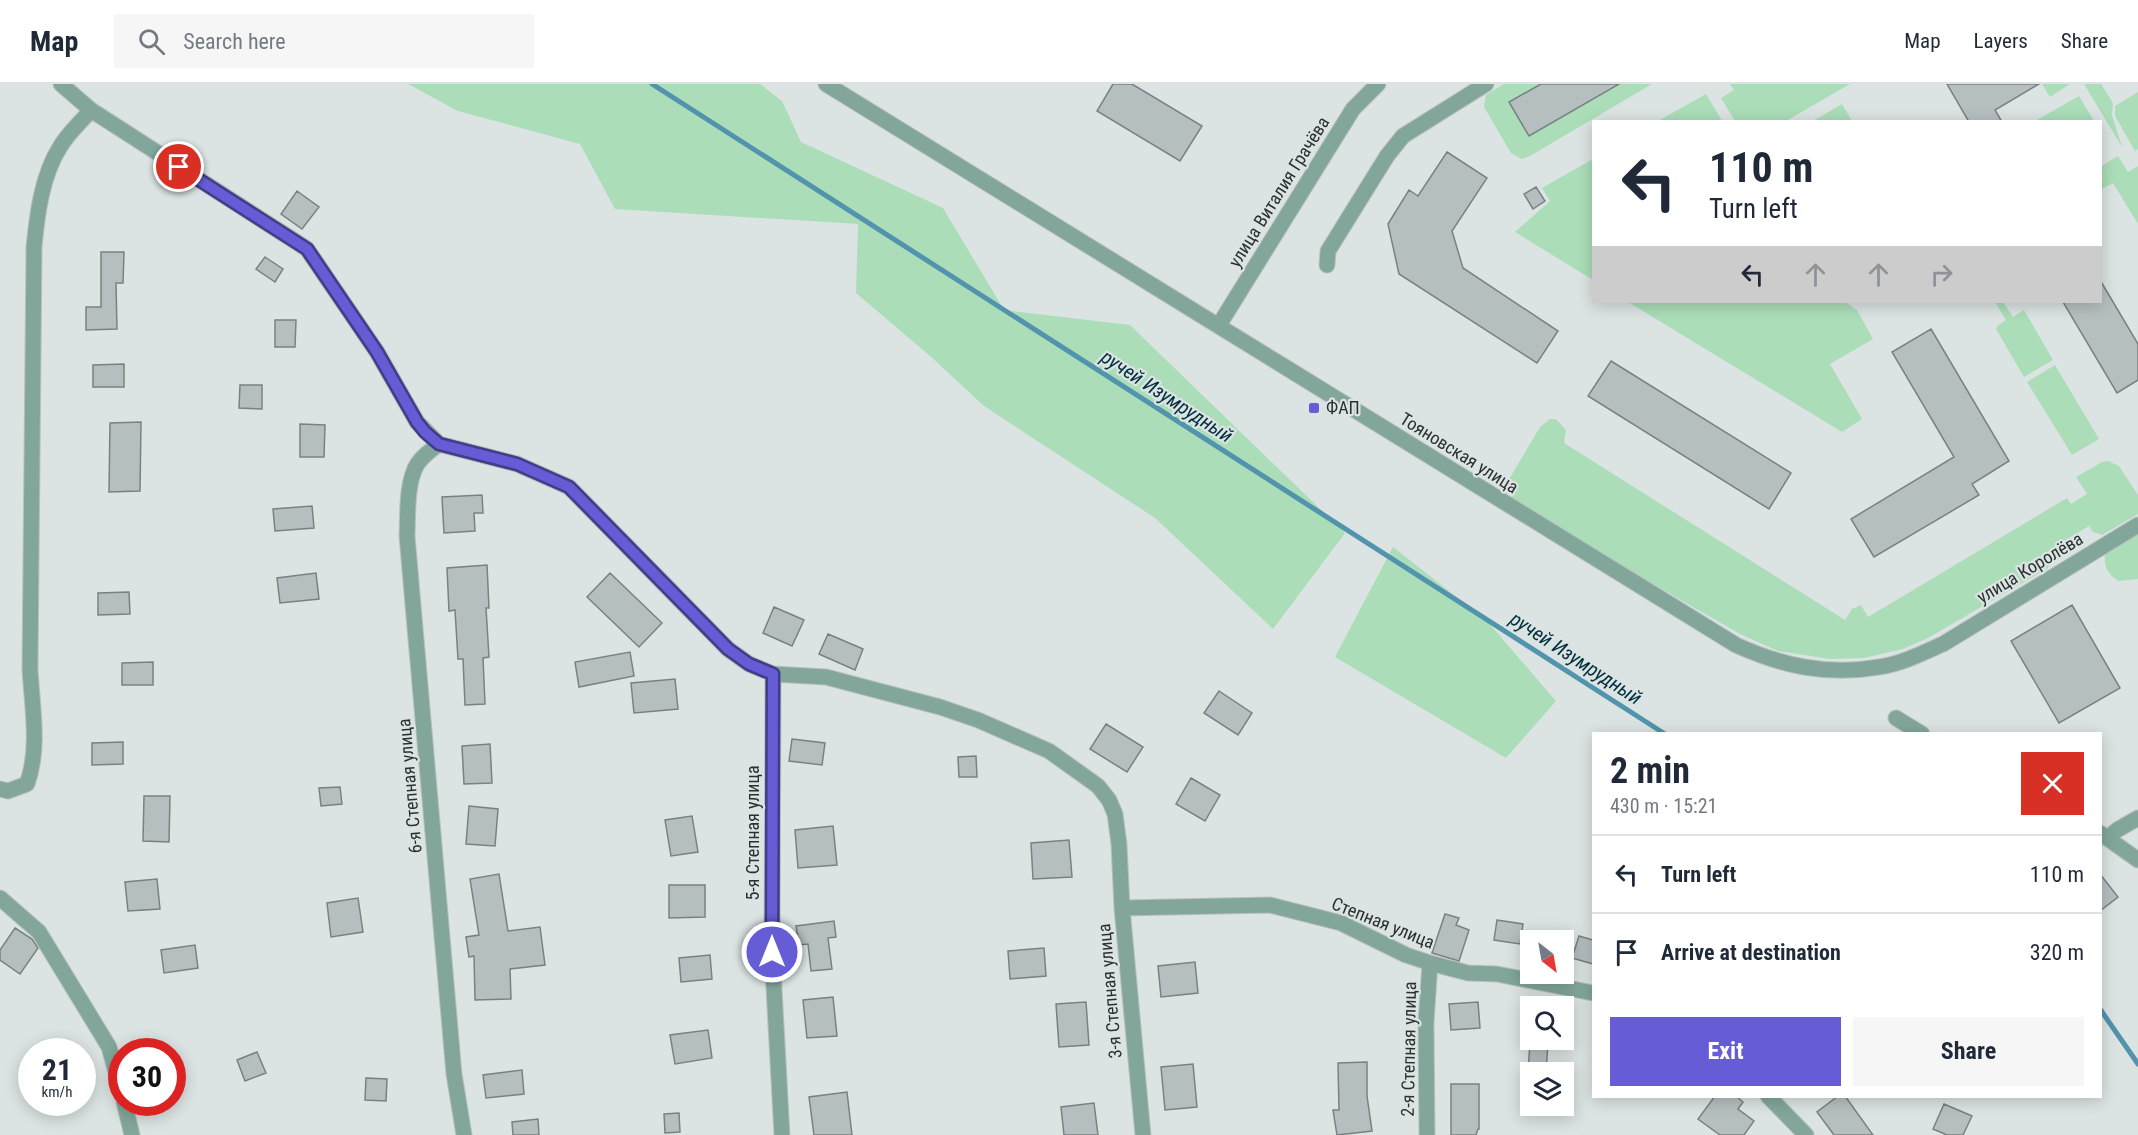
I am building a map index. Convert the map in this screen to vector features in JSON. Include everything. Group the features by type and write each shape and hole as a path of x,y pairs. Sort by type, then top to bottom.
{"street":[{"path":"61,84 91,110 307,249 377,352 417,422 439,444 517,464 569,487 728,649 749,664 773,674"},
{"name":"Тояновская улица","path":"826,84 979,176 1510,508 1736,645 1794,667 1846,670 1879,667 1910,658 1943,644"},
{"name":"улица Виталия Грачёва","path":"1219,325 1353,109 1378,84"},
{"path":"1327,265 1328,251 1395,144 1413,128 1486,84"},
{"path":"0,789 8,791 27,784 32,770 34,734 30,646 36,218 43,187 60,147 91,110"},
{"name":"6-я Степная улица","path":"439,444 426,453 417,464 408,495 407,536 454,1074 464,1135"},
{"name":"улица Королёва","path":"1943,644 2138,525"},
{"name":"3-я Степная улица","path":"773,674 826,677 940,707 978,720 1049,752 1098,786 1109,800 1115,814 1119,844 1122,908 1143,1135"},
{"name":"5-я Степная улица","path":"773,674 772,952 782,1135"},
{"path":"1896,718 1919,732"},
{"path":"2104,836 2138,818"},
{"path":"2104,836 2138,860"},
{"path":"0,898 39,932 108,1045"},
{"name":"Степная улица","path":"1122,908 1270,905 1341,923 1406,955 1430,963 1468,973 1497,974 1592,993"},
{"name":"2-я Степная улица","path":"1427,1135 1426,1023 1430,963"},
{"path":"1770,1098 1806,1135"},
{"path":"127,1116 132,1135"}],"green space":[{"path":"408,84 760,84 782,101 801,142 943,208 1004,310 1130,325 1345,533 1273,629 1155,518 984,406 856,293 858,224 615,209 580,144 458,111"},
{"path":"1504,84 1652,84 1522,159 1511,153 1484,107 1486,95"},
{"path":"1730,84 1850,84 1788,120 1734,120 1721,98 1734,90"},
{"path":"2042,84 2070,84 2050,97"},
{"path":"2084,84 2101,84 2113,103 2112,115 2122,147"},
{"path":"2138,92 2138,149 2135,151 2115,116 2115,106"},
{"path":"1706,94 1721,120 1660,120"},
{"path":"2079,96 2093,120 2037,120"},
{"path":"1842,104 1851,120 1815,120"},
{"path":"2118,156 2128,172 2138,166 2138,224 2113,183 2102,189 2102,166"},
{"path":"1592,160 1592,279 1515,232 1550,201 1542,188"},
{"path":"1630,303 1846,303 1857,310 1873,339 1830,364 1862,419 1842,432"},
{"path":"1996,303 2004,303 2013,317 2024,310 2053,360 2024,377 1996,329 2006,320"},
{"path":"2055,365 2099,439 2072,455 2027,382"},
{"path":"1550,419 1556,419 1566,430 1564,443 1845,620 1852,609 1861,605 1868,617 2067,498 2071,504 2087,494 2076,477 2102,462 2108,461 2119,466 2138,495 2138,514 2102,535 2093,532 2089,526 2049,550 2052,559 2048,568 1928,638 1903,649 1864,658 1830,659 1778,651 1740,634 1520,508 1507,489 1508,481 1540,427"},
{"path":"2138,533 2138,579 2118,581 2107,569 2105,553"},
{"path":"1393,547 1487,621 1556,701 1506,758 1335,657"}],"building":[{"path":"1113,84 1132,84 1202,126 1180,161 1097,111"},
{"path":"1541,84 1619,84 1529,136 1509,102"},
{"path":"1947,84 2039,84 1995,110 2001,120 1968,120"},
{"path":"1447,152 1487,178 1452,231 1463,268 1558,331 1537,363 1399,274 1388,224 1409,190 1418,196"},
{"path":"1536,187 1545,201 1533,209 1524,194"},
{"path":"297,191 319,207 302,229 281,214"},
{"path":"101,252 124,252 123,283 116,283 117,329 86,330 86,307 101,307"},
{"path":"265,257 283,269 275,282 256,269"},
{"path":"2102,283 2138,344 2138,380 2117,393 2064,303 2102,303"},
{"path":"275,320 296,320 295,347 275,347"},
{"path":"1931,329 2009,461 1972,484 1979,495 1874,557 1851,519 1954,457 1892,352"},
{"path":"1611,361 1791,473 1769,509 1588,396"},
{"path":"124,364 124,387 93,387 93,365"},
{"path":"240,385 262,385 262,409 239,408"},
{"path":"141,422 140,491 109,492 110,423"},
{"path":"300,424 325,425 324,457 300,457"},
{"path":"482,495 483,513 474,513 475,531 444,533 442,497"},
{"path":"312,506 314,528 275,531 273,509"},
{"path":"487,565 489,608 486,608 489,657 483,658 485,704 465,705 463,659 458,659 455,610 449,611 447,568"},
{"path":"316,573 319,599 280,603 277,578"},
{"path":"610,573 662,623 639,647 587,597"},
{"path":"129,592 130,614 98,615 98,593"},
{"path":"2072,605 2120,688 2059,723 2011,641"},
{"path":"774,607 804,620 792,646 763,633"},
{"path":"828,634 863,649 855,670 819,654"},
{"path":"630,652 634,676 579,687 575,662"},
{"path":"153,662 153,685 122,685 122,663"},
{"path":"675,679 678,709 634,713 631,683"},
{"path":"1219,691 1252,713 1238,735 1204,713"},
{"path":"1106,724 1143,747 1127,772 1090,749"},
{"path":"792,739 825,743 822,765 789,761"},
{"path":"123,742 123,764 92,765 92,743"},
{"path":"490,744 492,783 464,784 462,746"},
{"path":"976,756 977,777 959,777 958,757"},
{"path":"1191,778 1220,795 1205,821 1176,804"},
{"path":"340,787 342,804 321,806 319,788"},
{"path":"144,796 170,796 169,842 143,841"},
{"path":"469,806 498,809 495,846 466,844"},
{"path":"692,816 698,852 671,856 665,820"},
{"path":"833,826 837,865 798,868 795,830"},
{"path":"1069,840 1072,877 1033,879 1031,843"},
{"path":"499,874 508,931 540,927 545,965 510,969 511,999 475,1000 474,956 469,957 466,937 479,935 470,879"},
{"path":"2102,877 2118,897 2102,909"},
{"path":"157,879 160,909 128,911 125,882"},
{"path":"669,885 705,885 705,917 669,918"},
{"path":"358,898 363,932 331,937 327,903"},
{"path":"1445,914 1459,918 1456,925 1469,930 1459,961 1432,953"},
{"path":"1497,920 1523,924 1522,930 1520,930 1520,944 1494,940"},
{"path":"834,921 836,937 828,938 832,969 811,971 808,944 799,945 796,926"},
{"path":"15,928 32,939 38,948 20,974 0,960 0,950"},
{"path":"1579,936 1592,940 1592,964 1574,959"},
{"path":"195,945 198,968 164,973 161,950"},
{"path":"1044,948 1046,976 1010,979 1008,951"},
{"path":"710,955 712,979 681,982 679,958"},
{"path":"1195,962 1198,993 1161,997 1158,966"},
{"path":"833,997 837,1036 807,1038 803,1000"},
{"path":"1086,1002 1089,1045 1059,1047 1056,1004"},
{"path":"1478,1002 1480,1028 1451,1030 1449,1004"},
{"path":"708,1030 712,1058 675,1064 670,1035"},
{"path":"1529,1050 1548,1050 1547,1062 1529,1062"},
{"path":"257,1052 266,1073 245,1081 237,1060"},
{"path":"1367,1062 1367,1096 1372,1131 1337,1135 1333,1110 1339,1110 1338,1063"},
{"path":"1193,1064 1197,1107 1165,1110 1161,1067"},
{"path":"522,1070 524,1094 486,1098 483,1075"},
{"path":"366,1078 387,1079 386,1101 365,1100"},
{"path":"1451,1084 1479,1084 1479,1129 1476,1135 1451,1135"},
{"path":"847,1092 852,1135 814,1135 809,1097"},
{"path":"1714,1098 1738,1098 1743,1102 1738,1109 1754,1121 1744,1135 1720,1135 1698,1119"},
{"path":"1835,1098 1846,1098 1873,1135 1834,1135 1817,1112"},
{"path":"1094,1103 1098,1135 1064,1135 1061,1107"},
{"path":"1944,1104 1972,1116 1963,1135 1947,1135 1933,1129"},
{"path":"679,1113 680,1132 665,1133 664,1114"},
{"path":"538,1119 539,1135 513,1135 512,1122"}],"waterway":[{"name":"ручей Изумрудный","path":"652,84 1662,732"},
{"name":"ручей Изумрудный","path":"2102,1012 2138,1064"}],"place":[{"name":"ФАП","path":"1314,408"}],"route":[{"path":"179,167 307,249 377,352 417,422 439,444 517,464 569,487 728,649 749,664 773,674 772,952"}]}
